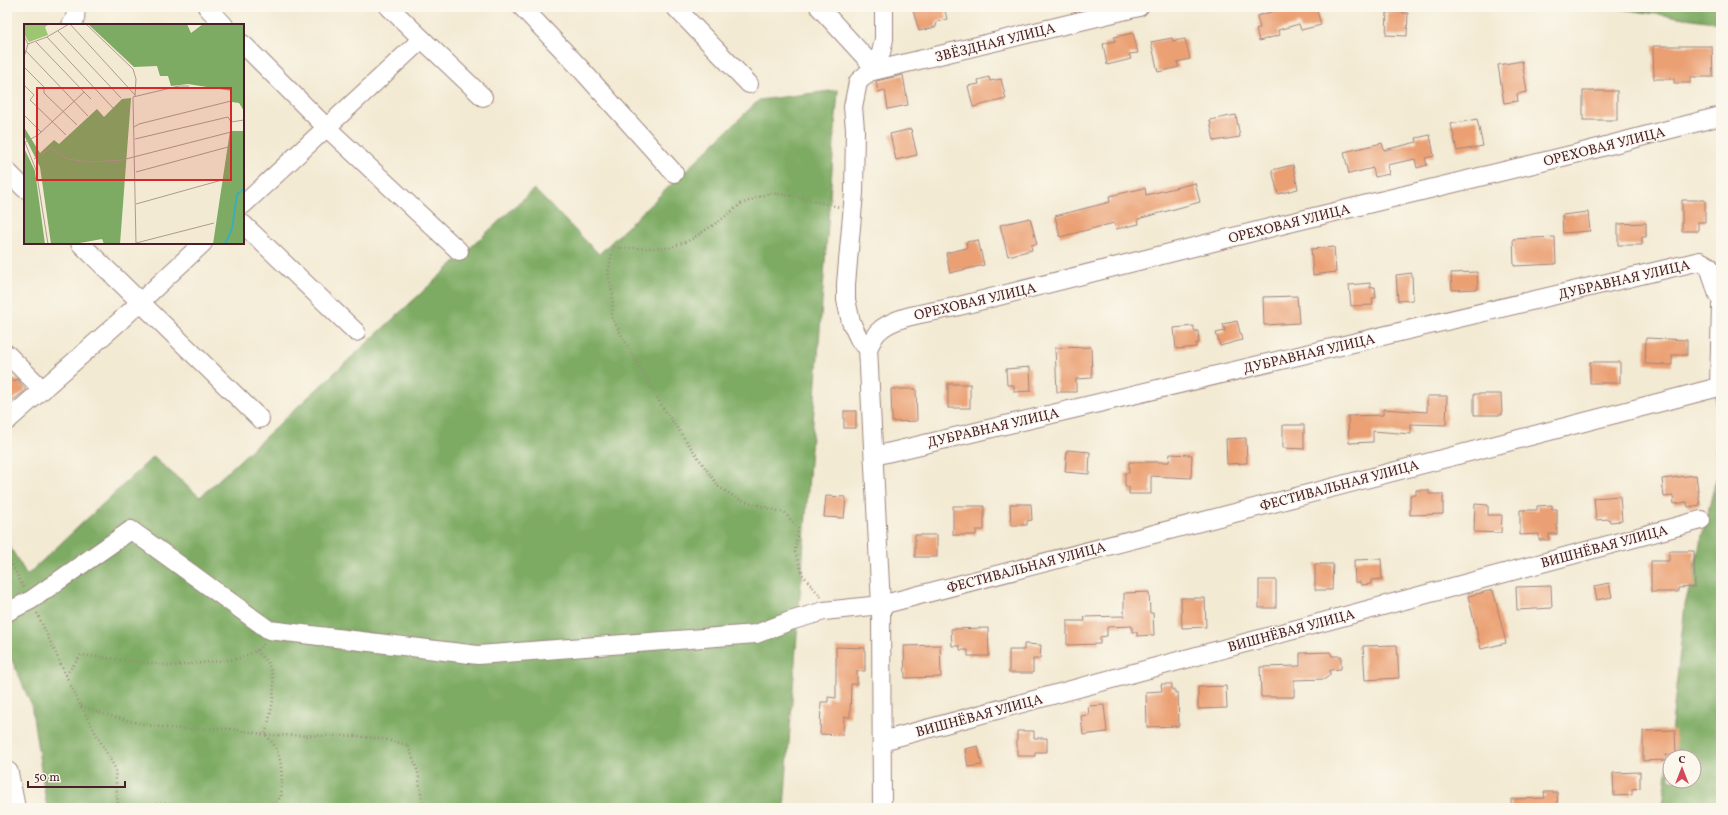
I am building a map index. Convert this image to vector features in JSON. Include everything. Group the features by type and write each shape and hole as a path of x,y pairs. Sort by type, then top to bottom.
{"main road":[{"path":"7,773 14,808"}],"street":[{"path":"72,24 75,19 76,7"},
{"path":"207,7 223,24"},
{"path":"389,7 483,97"},
{"path":"522,7 579,67 674,173"},
{"path":"675,7 749,84"},
{"path":"819,7 872,70"},
{"path":"882,808 881,605 868,348 860,341 851,322 846,300 846,284 852,210 855,129 853,107 858,82 872,70 881,53 884,39 884,7"},
{"name":"ЗВЁЗДНАЯ УЛИЦА","path":"872,70 1139,7"},
{"path":"244,204 422,39"},
{"path":"244,45 326,127 459,251"},
{"name":"ОРЕХОВАЯ УЛИЦА","path":"868,348 878,332 887,324 907,317 955,307 1289,223 1579,153 1721,116"},
{"path":"7,171 24,188"},
{"path":"244,225 356,332"},
{"path":"81,244 260,419"},
{"path":"7,421 140,302 202,244"},
{"name":"ДУБРАВНАЯ УЛИЦА","path":"874,456 1700,261 1709,266 1718,295 1721,298"},
{"name":"ФЕСТИВАЛЬНАЯ УЛИЦА","path":"881,605 1719,387 1721,305"},
{"path":"7,354 43,390"},
{"name":"ВИШНЁВАЯ УЛИЦА","path":"882,741 1701,520"},
{"path":"7,612 31,600 131,530 269,630 478,655 756,634 790,621 824,611 881,605"}],"path":[{"path":"824,611 823,600 804,575 796,552 798,529 785,513 738,499 719,487 663,408 612,318 613,296 608,273 613,248 669,248 690,240 718,222 741,204 769,193 793,196 852,210"},
{"path":"7,554 18,578 31,600 80,705 115,768 118,808 138,804 190,805 214,808"},
{"path":"66,676 81,655 173,666 237,659 256,651 279,631"},
{"path":"256,651 267,662 273,679 271,710 265,735"},
{"path":"80,705 138,723 182,728 227,728 265,735 356,736 408,745 418,772 423,808"},
{"path":"257,808 270,806 281,797 282,770 275,747 265,735"}],"green space":[{"path":"1606,7 1721,7 1721,23"},
{"path":"838,90 784,808 47,808 31,704 7,649 7,542 27,575 153,457 200,497 534,189 599,254 759,100"},
{"path":"1716,379 1721,379 1721,808 1663,808 1665,789 1702,789 1702,749 1669,749 1685,605 1717,475"}],"building":[{"path":"912,7 944,7 947,19 937,22 936,27 919,31"},
{"path":"1287,7 1316,7 1321,25 1301,30 1299,24 1278,30 1280,35 1259,41 1256,29 1260,28 1257,16"},
{"path":"1387,12 1408,13 1407,36 1386,35"},
{"path":"1133,33 1138,53 1129,54 1131,59 1107,65 1103,44 1115,41 1114,37"},
{"path":"1172,38 1173,41 1185,39 1190,59 1177,62 1179,67 1158,72 1151,42"},
{"path":"1653,46 1712,46 1713,77 1690,77 1690,83 1674,83 1674,79 1654,79"},
{"path":"1522,61 1527,92 1517,94 1518,101 1504,103 1498,65"},
{"path":"903,75 908,105 888,109 885,90 878,92 876,81"},
{"path":"989,77 990,81 1001,79 1006,99 973,107 968,86 979,84 978,80"},
{"path":"1583,91 1617,91 1617,120 1583,120"},
{"path":"1236,115 1240,137 1214,141 1210,120"},
{"path":"1477,119 1483,146 1457,151 1451,124"},
{"path":"911,129 917,155 896,160 890,134"},
{"path":"1430,135 1434,156 1425,158 1427,165 1417,168 1415,159 1387,165 1389,174 1375,177 1373,168 1349,174 1344,152 1382,143 1384,150 1417,142 1416,138"},
{"path":"1293,165 1298,189 1278,194 1272,170"},
{"path":"1195,183 1200,202 1138,219 1139,224 1116,229 1114,223 1060,237 1055,216 1110,202 1109,196 1145,188 1146,195"},
{"path":"1682,200 1705,200 1705,222 1698,222 1698,231 1682,231"},
{"path":"1588,212 1590,231 1563,233 1562,215"},
{"path":"1030,218 1037,244 1031,245 1032,250 1008,256 1000,225"},
{"path":"1646,223 1646,237 1642,237 1642,245 1618,245 1618,224"},
{"path":"1555,237 1556,264 1514,266 1513,239"},
{"path":"978,240 984,265 950,273 946,253 967,248 966,242"},
{"path":"1334,247 1336,272 1313,275 1311,249"},
{"path":"1477,272 1478,289 1452,290 1451,273"},
{"path":"1412,273 1413,300 1398,301 1396,275"},
{"path":"1370,283 1370,288 1375,287 1376,298 1372,298 1373,305 1351,306 1349,285"},
{"path":"1297,296 1299,323 1264,325 1263,297"},
{"path":"1237,321 1242,340 1220,346 1216,333 1225,331 1223,324"},
{"path":"1194,326 1194,331 1198,331 1199,343 1196,343 1196,347 1176,349 1174,328"},
{"path":"1646,338 1687,340 1687,355 1672,355 1672,365 1645,364"},
{"path":"1091,347 1092,378 1076,379 1076,392 1057,392 1055,348"},
{"path":"1590,362 1620,362 1620,383 1590,383"},
{"path":"1030,367 1031,391 1014,392 1014,385 1007,385 1006,369"},
{"path":"7,372 14,382 17,379 26,390 7,405"},
{"path":"948,384 970,384 970,408 948,408"},
{"path":"891,389 916,389 917,421 892,422"},
{"path":"1474,394 1501,394 1502,415 1474,415"},
{"path":"1427,396 1447,396 1446,425 1411,424 1411,434 1373,431 1373,442 1349,443 1348,416 1383,415 1383,409 1427,412"},
{"path":"844,411 856,411 856,428 844,428"},
{"path":"1283,425 1304,425 1304,449 1283,448"},
{"path":"1246,438 1247,463 1227,464 1226,439"},
{"path":"1067,450 1090,452 1089,474 1065,472"},
{"path":"1170,454 1192,455 1191,478 1151,476 1151,494 1129,494 1129,487 1125,487 1125,473 1129,473 1129,462 1169,462"},
{"path":"1696,475 1700,505 1688,507 1687,502 1674,504 1673,496 1664,497 1662,479"},
{"path":"1416,490 1429,490 1429,494 1443,494 1443,514 1410,515 1410,495 1416,495"},
{"path":"826,496 846,497 844,518 824,517"},
{"path":"1620,496 1622,521 1610,522 1609,519 1596,520 1594,498"},
{"path":"1010,504 1031,504 1032,520 1027,521 1027,525 1011,525"},
{"path":"1475,504 1488,505 1488,515 1502,515 1501,533 1474,532"},
{"path":"1552,505 1552,509 1557,509 1557,534 1549,534 1549,540 1539,540 1539,534 1520,535 1520,510 1537,510 1537,506"},
{"path":"953,506 984,506 984,530 976,530 976,535 953,535"},
{"path":"915,535 937,535 937,557 915,557"},
{"path":"1669,551 1694,551 1695,587 1678,588 1678,592 1651,592 1651,561 1669,561"},
{"path":"1381,559 1382,579 1371,580 1371,584 1361,585 1360,582 1355,582 1354,560"},
{"path":"1315,564 1333,564 1332,590 1315,590"},
{"path":"1259,580 1276,580 1276,608 1259,608"},
{"path":"1609,583 1612,597 1597,600 1594,586"},
{"path":"1551,586 1552,608 1517,610 1516,587"},
{"path":"1493,590 1506,643 1481,649 1468,596"},
{"path":"1149,592 1150,613 1153,613 1154,635 1137,636 1137,632 1132,632 1132,626 1107,627 1107,636 1100,637 1100,644 1067,645 1067,621 1085,621 1084,617 1124,616 1124,593"},
{"path":"1181,598 1205,598 1206,627 1182,628"},
{"path":"988,628 989,656 968,656 968,650 960,650 960,646 952,646 951,629"},
{"path":"1024,644 1041,645 1040,659 1033,659 1033,673 1009,673 1009,650 1024,650"},
{"path":"940,645 941,677 905,678 904,646"},
{"path":"1397,645 1399,678 1365,680 1363,646"},
{"path":"836,647 865,648 865,671 857,671 857,684 851,684 850,717 844,717 843,735 820,734 821,702 828,702 828,697 836,698"},
{"path":"1330,652 1332,656 1341,656 1341,669 1330,670 1330,675 1325,679 1294,680 1294,697 1261,697 1260,667 1300,666 1300,653"},
{"path":"1161,684 1172,684 1172,690 1175,690 1175,693 1178,693 1179,726 1147,727 1146,692 1162,691"},
{"path":"1226,686 1227,708 1198,709 1198,687"},
{"path":"1104,705 1107,732 1083,735 1081,716 1089,715 1088,706"},
{"path":"1675,730 1676,749 1662,749 1662,760 1643,761 1643,731"},
{"path":"1017,731 1034,731 1034,738 1047,738 1047,752 1035,752 1035,756 1017,756"},
{"path":"978,746 982,765 968,767 965,749"},
{"path":"1640,772 1640,788 1632,789 1632,795 1614,796 1613,773"},
{"path":"1544,792 1557,792 1558,808 1511,808 1511,799 1545,798"}]}
